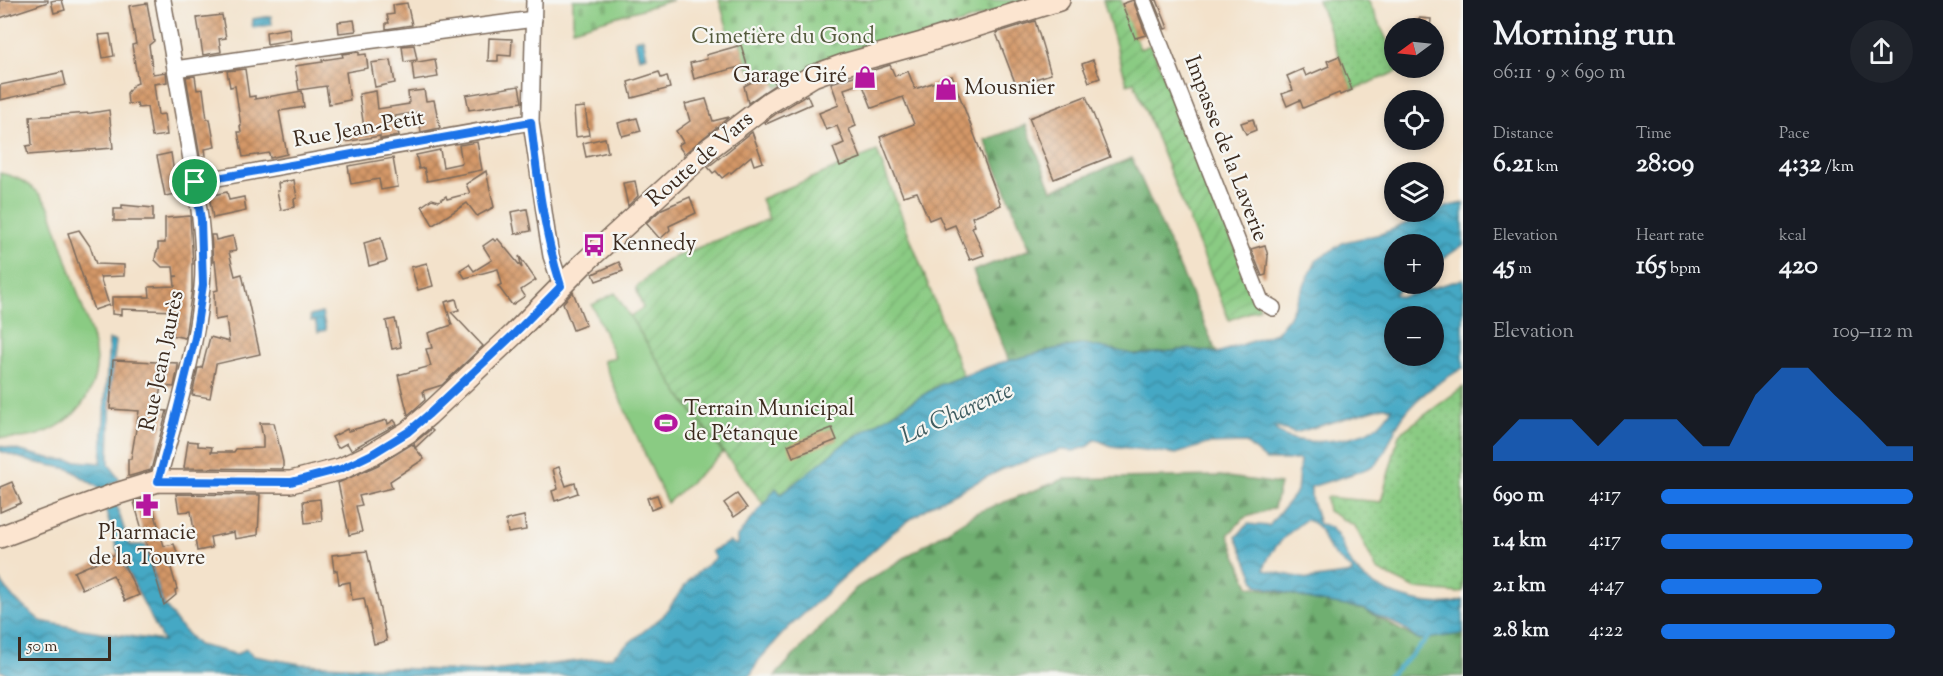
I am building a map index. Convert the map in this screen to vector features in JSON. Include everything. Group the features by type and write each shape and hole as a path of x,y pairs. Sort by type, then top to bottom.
{"main road":[{"name":"Route de Vars","path":"0,537 107,497 158,481 291,482 341,469 372,454 408,432 428,415 561,286 711,147 770,102 813,76 846,64 1059,0"}],"street":[{"name":"Rue Jean Jaurès","path":"158,481 195,338 203,285 201,220 163,0"},
{"path":"534,0 531,122 551,256 561,286"},
{"name":"Impasse de la Laverie","path":"1143,0 1261,301 1273,308"},
{"path":"175,69 534,19"},
{"name":"Rue Jean-Petit","path":"195,182 531,122"}],"green space":[{"name":"Cimetière du Gond","path":"573,0 673,0 573,29"},
{"name":"Cimetière du Gond","path":"719,0 1028,0 777,87 769,73 759,78 747,67 739,38 731,40"},
{"path":"1103,0 1121,0 1140,49 1151,45 1260,308 1229,320 1134,82 1127,84"},
{"path":"1318,0 1368,0 1384,34 1384,77 1352,90"},
{"path":"1026,125 1052,190 1132,158 1217,353 1191,349 1137,355 1083,345 1055,349 1009,361 973,271 1030,249 985,140"},
{"path":"877,151 963,376 941,384 846,442 781,495 776,489 764,505 679,394 629,317 643,308 636,288 665,261 769,219 761,199"},
{"path":"0,173 30,185 50,209 92,336 96,360 92,385 85,400 75,413 48,431 17,438 0,437"},
{"name":"Terrain Municipal de Pétanque","path":"615,293 679,394 723,453 667,503 603,361 615,357 592,305"},
{"path":"1463,387 1463,591 1459,593 1416,589 1377,570 1355,526 1328,511 1326,497 1381,502 1399,434"},
{"path":"1220,476 1280,484 1274,508 1244,518 1228,535 1249,586 1363,609 1418,640 1463,631 1463,676 775,676 856,588 976,513 1064,479"}],"water":[{"path":"271,16 272,25 254,28 252,25 253,19"},
{"path":"643,38 647,56 639,58 635,40"},
{"name":"La Charente","path":"1463,203 1463,245 1444,258 1444,234 1384,234 1384,294 1401,297 1411,294 1444,294 1444,285 1463,279 1463,368 1417,400 1403,416 1377,463 1356,473 1311,487 1311,498 1319,524 1326,525 1337,535 1351,563 1364,578 1390,593 1421,602 1450,603 1463,600 1463,634 1418,640 1400,626 1363,609 1315,601 1257,585 1236,537 1248,524 1269,526 1297,491 1300,460 1266,460 1246,443 1207,444 1176,454 1111,446 1095,439 1089,446 1074,451 1061,450 1003,469 933,504 898,528 785,631 759,660 750,676 13,676 0,671 0,580 13,598 41,621 163,641 118,553 99,488 70,469 32,462 0,451 0,446 53,459 101,463 109,340 116,341 111,386 109,464 120,480 110,484 129,545 146,545 163,603 198,645 237,654 246,649 254,656 301,664 484,672 611,657 663,616 690,579 715,558 711,551 729,542 737,545 737,537 776,488 781,494 846,442 941,384 999,363 1085,344 1137,355 1191,349 1217,353 1276,333 1288,318 1316,261 1344,242 1381,234 1410,222 1444,222 1444,208","holes":["1384,407 1392,408 1377,426 1355,436 1340,439 1324,441 1294,439 1282,434 1274,427 1295,433","1305,520 1318,527 1330,550 1352,570 1352,573 1308,579 1264,570 1270,555 1286,536"]},
{"path":"322,313 326,330 318,332 315,321 311,321 310,316"}],"building":[{"path":"0,0 48,0 48,2 0,18"},
{"path":"62,0 65,10 54,13 51,1"},
{"path":"1133,0 1146,35 1135,38 1122,4"},
{"path":"1153,0 1157,0 1168,28 1165,29"},
{"path":"147,3 154,41 149,45 153,74 166,72 167,82 154,84 158,115 164,114 167,135 152,137 147,107 138,108 137,103 128,104 127,93 133,85 138,83 132,45 136,44 129,6"},
{"path":"407,3 412,25 386,29 386,23 389,23 387,15 394,14 393,5"},
{"path":"222,15 226,38 219,39 221,52 203,55 197,18"},
{"path":"354,20 356,31 339,33 338,22"},
{"path":"1035,21 1051,74 1016,85 996,33"},
{"path":"289,28 291,40 267,44 266,32"},
{"path":"110,34 114,56 103,58 99,35"},
{"path":"489,38 512,39 511,56 498,55 498,61 488,61"},
{"path":"414,45 417,60 404,62 402,46"},
{"path":"741,45 747,65 694,79 690,63 707,59 706,55"},
{"path":"359,52 359,55 366,54 368,68 346,72 350,100 329,104 326,86 299,90 295,66 323,62 322,60 343,57 342,54"},
{"path":"1339,56 1352,90 1303,108 1300,100 1287,106 1282,94 1293,90 1287,76 1303,69 1306,76 1329,66 1327,61"},
{"path":"435,59 438,77 414,81 412,63"},
{"path":"391,60 395,83 375,87 371,63"},
{"path":"1093,60 1100,78 1089,82 1082,64"},
{"path":"890,65 895,76 908,71 915,89 952,76 1001,205 972,217 975,226 972,227 984,255 970,260 955,225 945,229 939,216 929,220 917,192 903,196 880,137 914,124 903,97 872,108 862,83 844,89 856,126 849,129 861,158 840,166 833,148 844,143 837,126 826,130 819,113 839,105 831,83"},
{"path":"245,69 249,97 255,96 255,99 302,91 304,107 279,111 287,154 270,158 269,153 243,157 238,132 241,132 241,126 235,86 230,87 227,71"},
{"path":"63,72 66,85 0,100 0,85"},
{"path":"659,72 661,78 667,76 670,88 632,98 628,82"},
{"path":"769,73 776,84 748,103 744,86"},
{"path":"195,76 197,90 203,89 207,119 210,119 215,147 205,149 206,156 200,157 186,77"},
{"path":"519,86 522,102 469,110 466,95"},
{"path":"424,90 426,101 434,100 440,128 421,132 418,112 395,116 399,136 380,139 380,136 345,142 343,132 364,128 359,94 376,91 378,109 409,104 408,92"},
{"path":"807,95 811,104 766,124 765,122 777,113"},
{"path":"1086,96 1110,157 1054,179 1029,118"},
{"path":"706,99 713,121 729,117 684,154 678,145 683,142 676,131 690,121 685,104"},
{"path":"585,107 589,135 576,137 574,108"},
{"path":"109,110 113,148 28,155 26,146 32,145 30,117"},
{"path":"637,118 641,131 622,136 618,123"},
{"path":"1253,119 1256,130 1246,134 1241,123"},
{"path":"752,132 763,162 754,165 751,156 722,178 716,171 713,173 708,167"},
{"path":"605,138 608,152 586,157 583,143"},
{"path":"477,142 482,170 427,181 424,168 419,169 416,155 440,150 443,167 462,163 459,145"},
{"path":"171,153 177,194 165,196 157,156"},
{"path":"393,158 398,187 381,190 379,179 351,184 348,166"},
{"path":"486,171 494,207 477,216 467,203 433,225 422,206 432,199 439,201 446,196 447,199 470,193 466,184"},
{"path":"294,180 297,198 294,199 295,207 281,210 277,191 279,191 278,183"},
{"path":"635,181 638,196 628,206 623,183"},
{"path":"227,192 229,200 244,197 246,211 213,218 209,196"},
{"path":"690,197 696,213 669,226 670,230 660,239 646,223 662,209"},
{"path":"122,205 153,208 153,221 114,221 114,209 122,209"},
{"path":"527,209 531,231 515,234 511,212"},
{"path":"190,216 192,289 185,338 171,335 175,311 121,309 121,315 112,314 112,297 150,297 149,287 175,286 174,277 178,276 174,276 173,267 162,267 155,260 158,243 165,243 165,218"},
{"path":"79,230 90,246 96,264 124,265 124,276 100,277 109,305 94,310 68,233"},
{"path":"211,235 215,235 216,240 233,236 236,251 229,252 235,276 242,274 260,354 216,364 210,398 192,395 198,368 202,368 210,337 229,342 226,318 215,320 214,291 218,290"},
{"path":"381,238 387,261 369,266 364,243"},
{"path":"493,239 495,241 498,239 522,268 519,256 536,280 521,290 525,296 512,305 498,286 502,284 498,269 465,278 460,270 469,264 474,271 492,260 483,246"},
{"path":"1265,245 1268,256 1266,275 1262,276 1251,249"},
{"path":"619,262 623,271 596,281 593,274"},
{"path":"427,263 433,286 418,290 411,267"},
{"path":"573,292 586,325 573,330 563,303"},
{"path":"456,299 459,310 451,312 483,346 442,385 423,391 425,400 408,415 398,375 431,366 426,349 432,348 428,333 452,325 445,302"},
{"path":"395,319 401,347 392,349 386,321"},
{"path":"113,360 178,363 174,387 161,386 157,410 167,411 151,470 130,476 128,476 128,459 131,459 139,411 110,409"},
{"path":"387,420 388,424 394,420 397,424 351,450 347,443 338,448 332,437 347,429 348,431"},
{"path":"260,423 274,423 283,469 184,468 188,441 198,442 198,446 212,447 211,452 263,448"},
{"path":"832,428 837,440 793,457 788,445"},
{"path":"431,429 433,431 415,448 414,443"},
{"path":"412,444 424,459 390,481 392,488 359,496 362,505 356,506 362,532 349,535 338,483 378,465"},
{"path":"559,467 566,486 575,483 578,493 555,501 552,491 558,489 553,469"},
{"path":"12,482 21,503 0,512 0,487"},
{"path":"176,494 260,495 258,535 235,539 234,532 210,537 212,548 197,551 191,511 179,512"},
{"path":"737,494 747,508 734,517 724,503"},
{"path":"657,495 661,506 651,510 647,498"},
{"path":"150,497 164,546 174,544 178,555 168,558 177,589 175,590 176,595 164,605 134,502"},
{"path":"320,499 322,521 305,523 303,501"},
{"path":"524,516 526,530 508,533 506,520"},
{"path":"367,551 387,641 374,644 364,598 352,600 350,582 339,584 337,570 334,571 332,555"},
{"path":"118,553 139,595 125,601 113,575 82,589 74,572"}],"waterway":[{"path":"1388,676 1430,636"}],"place":[{"name":"Garage Giré","path":"865,77"},
{"name":"Mousnier","path":"946,89"},
{"name":"Kennedy","path":"594,245"},
{"name":"Terrain Municipal de Pétanque","path":"666,423"},
{"name":"Pharmacie de la Touvre","path":"147,505"}],"route":[{"path":"531,122 551,256 561,286 513,335 408,432 372,454 341,469 291,482 158,481 195,338 203,285 201,220 195,182 531,122"}]}
